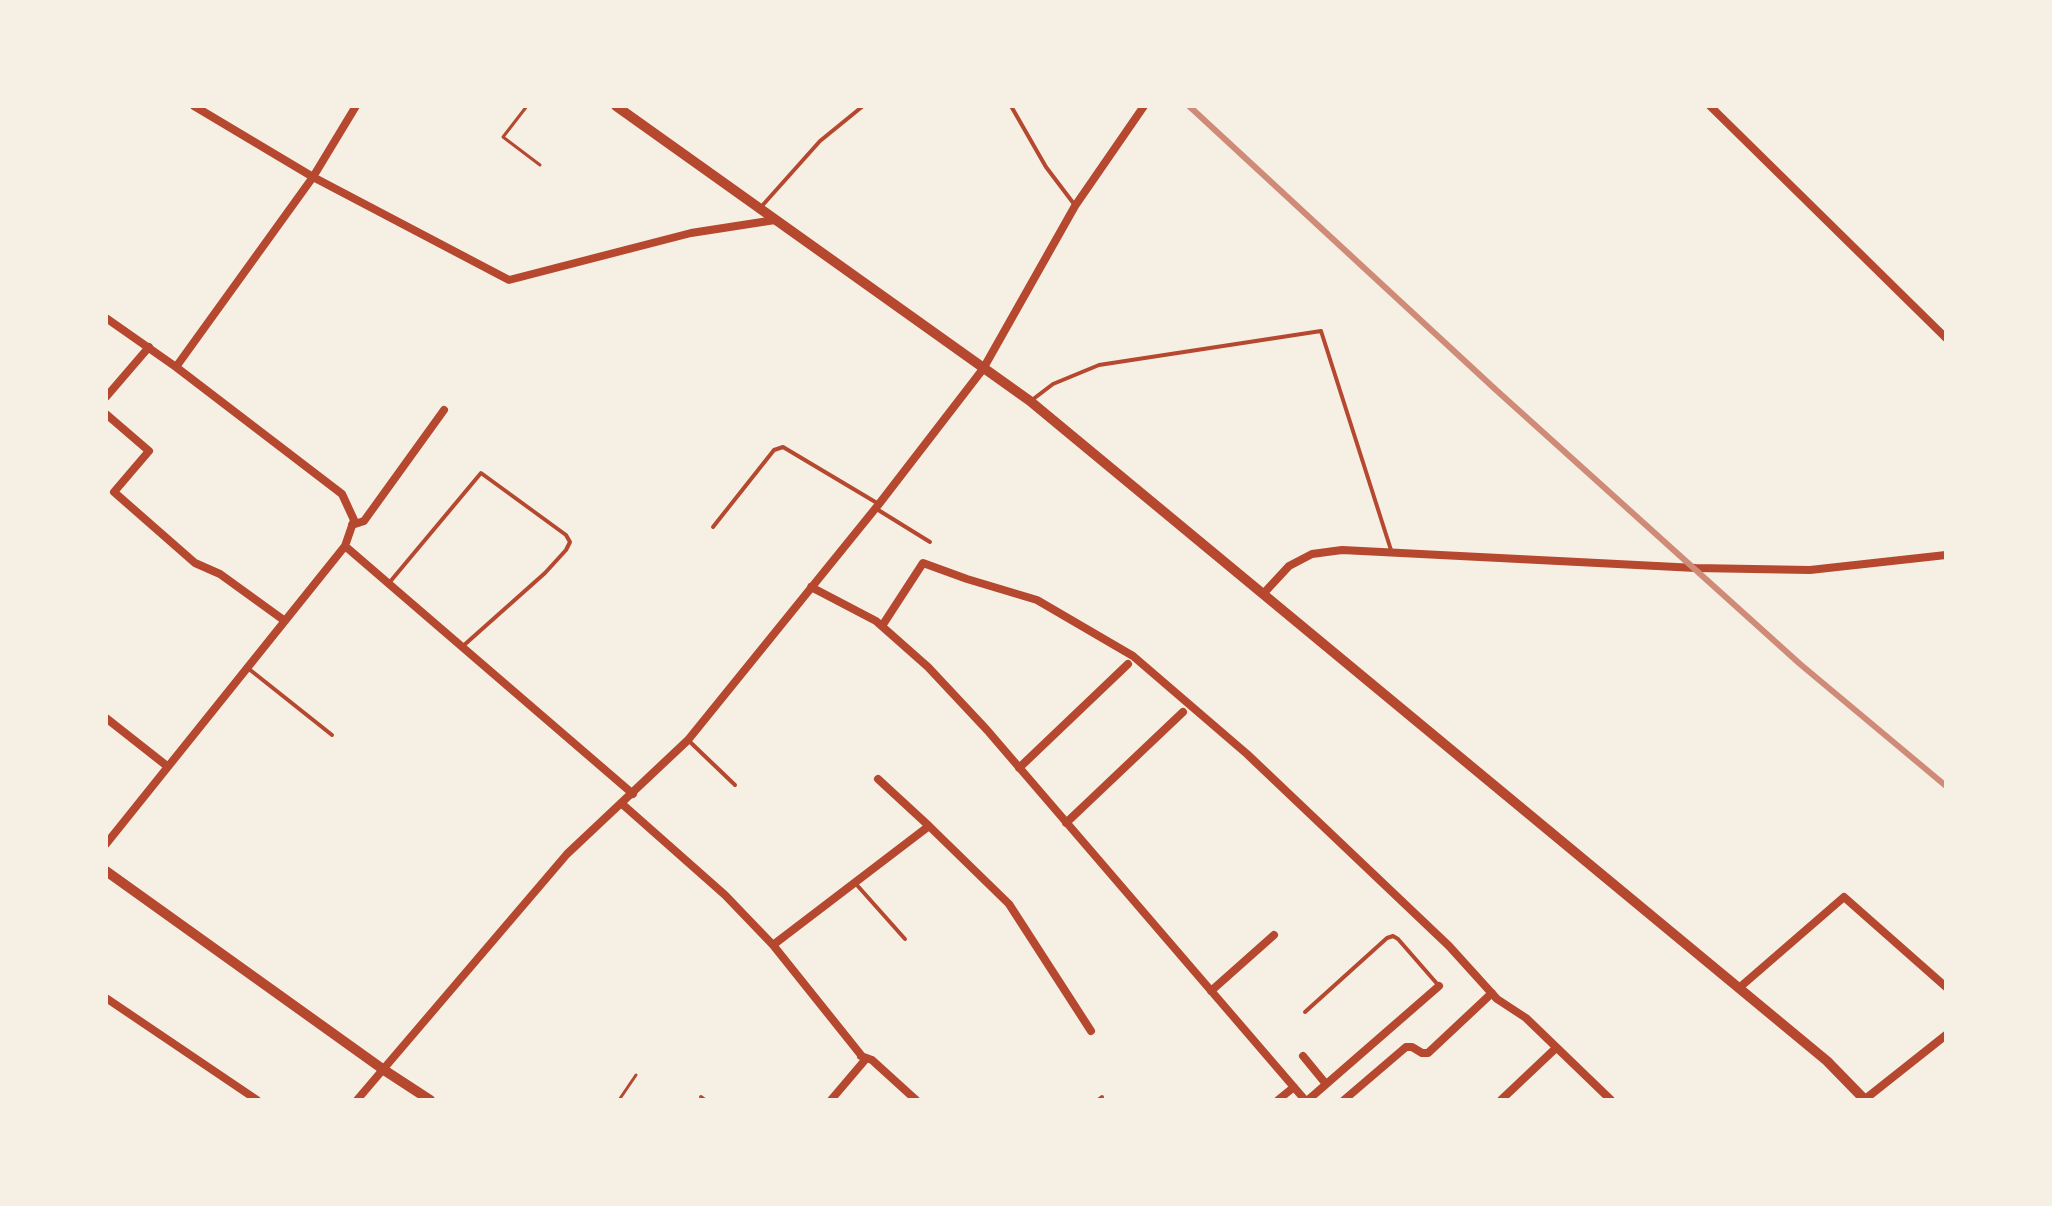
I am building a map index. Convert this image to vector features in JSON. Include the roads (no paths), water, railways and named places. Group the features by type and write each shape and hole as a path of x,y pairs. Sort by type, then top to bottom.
{"street":[{"path":"194,106 313,177 509,280 691,233 775,220"},
{"path":"176,367 313,177 356,106"},
{"path":"616,106 1030,401 1827,1061 1864,1100 1946,1035"},
{"path":"357,1100 567,854 688,740 877,506 983,369 1075,206 1144,106"},
{"path":"1710,106 1946,338"},
{"path":"106,318 176,367 342,494 354,520 345,546 106,844"},
{"path":"106,397 149,347"},
{"path":"352,525 364,521 444,410"},
{"path":"106,414 149,451 114,492 195,563 220,574 285,621"},
{"path":"345,546 633,794"},
{"path":"1263,594 1289,566 1312,554 1342,550 1696,568 1810,570 1946,555"},
{"path":"882,626 923,563 1037,600 1133,656 1247,754 1449,946 1492,993 1508,1008 1526,1018 1611,1100"},
{"path":"811,587 882,626 928,667 1306,1100 1439,986"},
{"path":"1019,768 1128,664"},
{"path":"1066,823 1183,712"},
{"path":"106,718 167,766"},
{"path":"878,779 1009,904 1091,1031"},
{"path":"621,803 725,895 773,945 865,1060 831,1100"},
{"path":"773,945 929,826"},
{"path":"106,871 430,1100"},
{"path":"1739,988 1844,897 1946,987"},
{"path":"1211,991 1274,935"},
{"path":"1344,1100 1406,1047 1428,1053 1492,993"},
{"path":"106,998 257,1100"},
{"path":"1501,1100 1556,1048"},
{"path":"861,1056 872,1060 916,1100"},
{"path":"1303,1056 1326,1084"},
{"path":"1278,1100 1294,1087"}],"lane":[{"path":"760,209 820,141 863,106"},
{"path":"1011,106 1046,167 1075,206"},
{"path":"1030,401 1053,384 1099,365 1321,331 1391,551"},
{"path":"713,527 774,450 783,447 930,542"},
{"path":"389,583 481,473 566,535 570,542 566,550 545,573 463,646"},
{"path":"247,668 332,735"},
{"path":"688,740 735,785"},
{"path":"855,883 905,939"},
{"path":"1305,1012 1387,938 1393,936 1439,986"}],"railway":[{"path":"1189,106 1495,389 1800,664 1946,786"}]}
